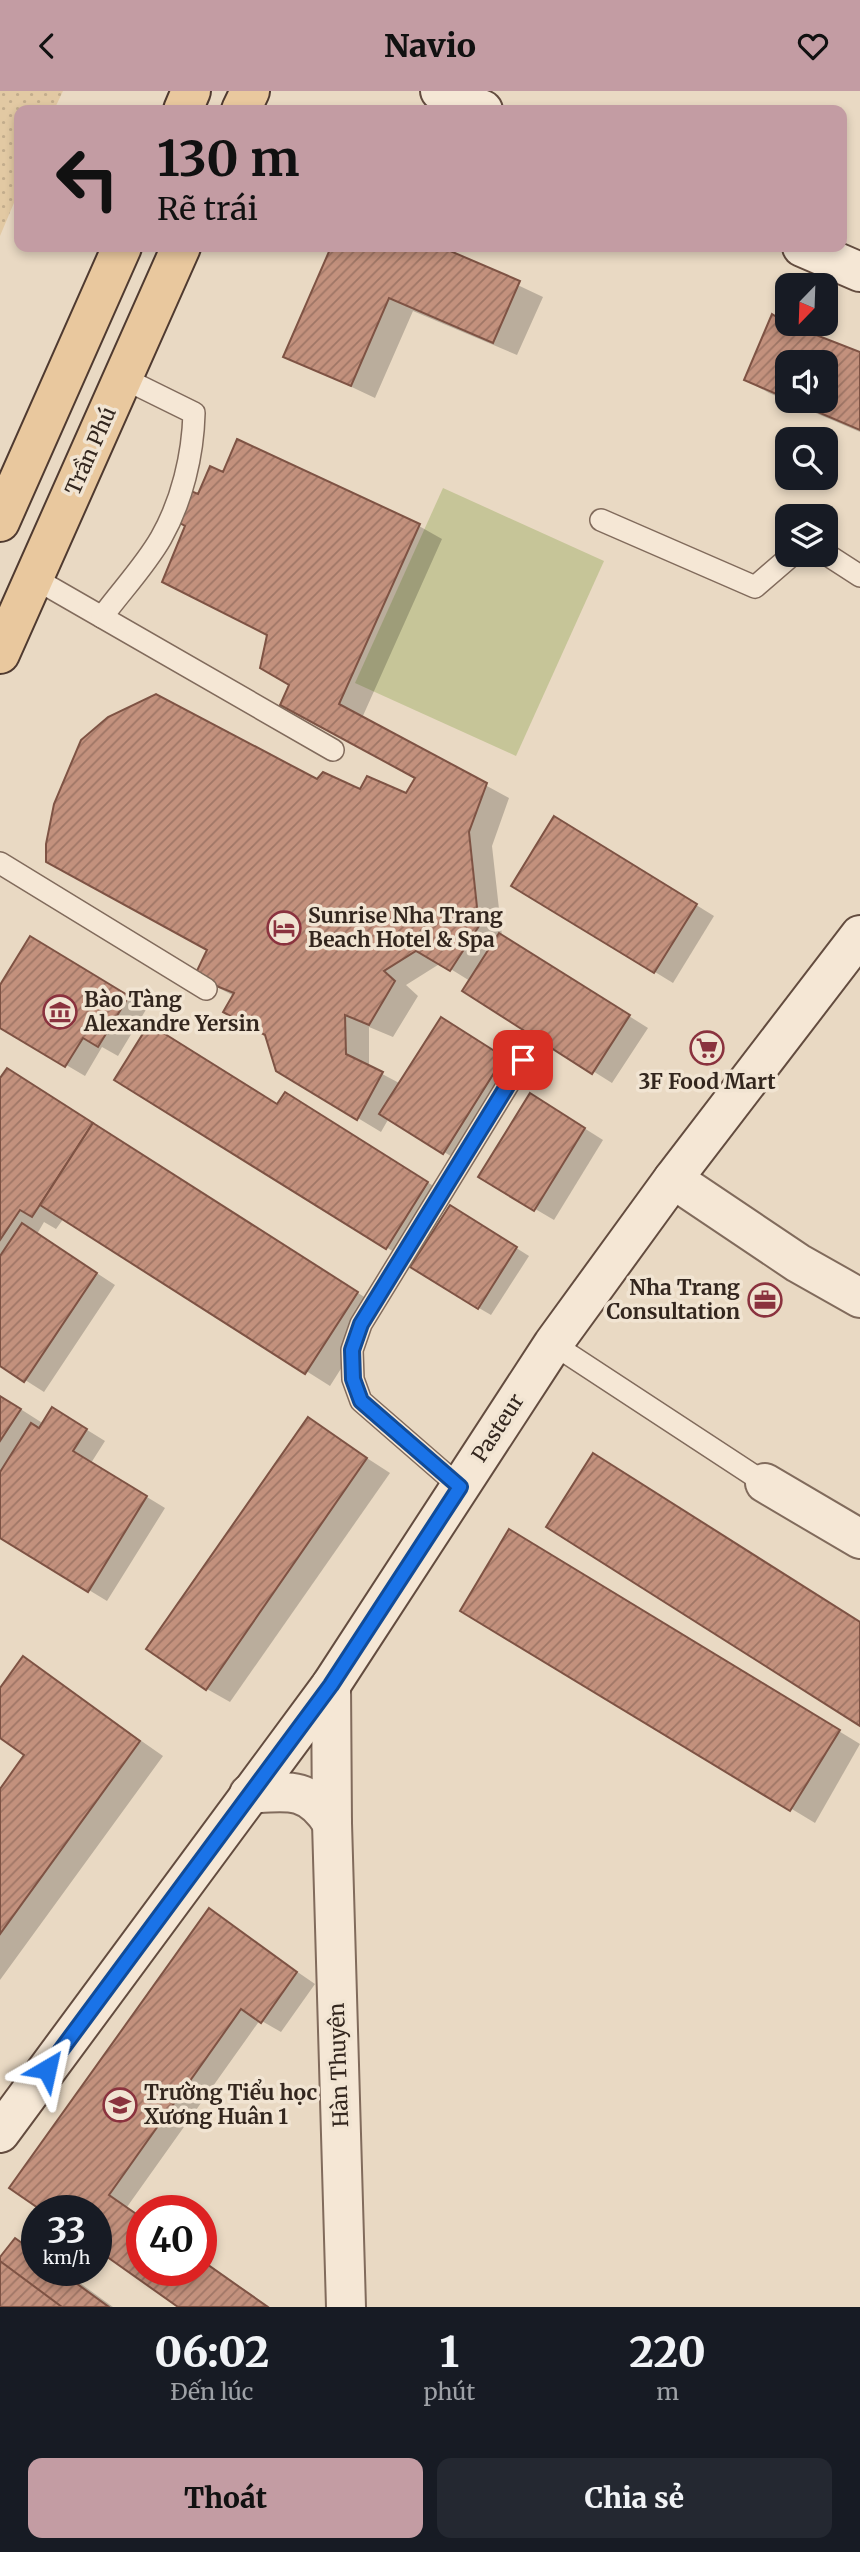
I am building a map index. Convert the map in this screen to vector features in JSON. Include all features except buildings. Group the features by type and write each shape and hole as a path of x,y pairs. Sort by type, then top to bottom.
{"main road":[{"path":"0,522 120,252"},
{"name":"Trần Phú","path":"0,654 179,252"}],"street":[{"path":"440,91 472,105"},
{"path":"814,252 860,272"},
{"name":"Pasteur","path":"0,2133 331,1685 553,1344 673,1179 860,936"},
{"path":"673,1179 798,1263 860,1298"},
{"path":"765,1483 860,1539"},
{"name":"Hàn Thuyên","path":"331,1685 332,1823 346,2307"},
{"path":"249,1794 287,1791 307,1795 322,1807 332,1823"}],"lane":[{"path":"102,617 161,538 180,493 194,441 194,413 123,378"},
{"path":"601,520 755,587 778,567"},
{"path":"838,562 860,576"},
{"path":"34,578 333,750"},
{"path":"0,863 206,989"},
{"path":"460,1487 361,1401 353,1379 352,1350 361,1324 523,1060"},
{"path":"553,1344 765,1483"}],"green space":[{"path":"443,488 604,561 516,756 355,683"}],"sand":[{"path":"0,91 63,91 56,105 14,105 14,203 0,236"}],"place":[{"name":"Sunrise Nha Trang Beach Hotel & Spa","path":"284,928"},
{"name":"Bào Tàng Alexandre Yersin","path":"60,1012"},
{"name":"3F Food Mart","path":"707,1048"},
{"name":"Nha Trang Consultation","path":"765,1300"},
{"name":"Trường Tiểu học Xương Huân 1","path":"120,2105"}],"route":[{"path":"47,2069 331,1685 460,1487 361,1401 353,1379 352,1350 361,1324 523,1060"}]}
